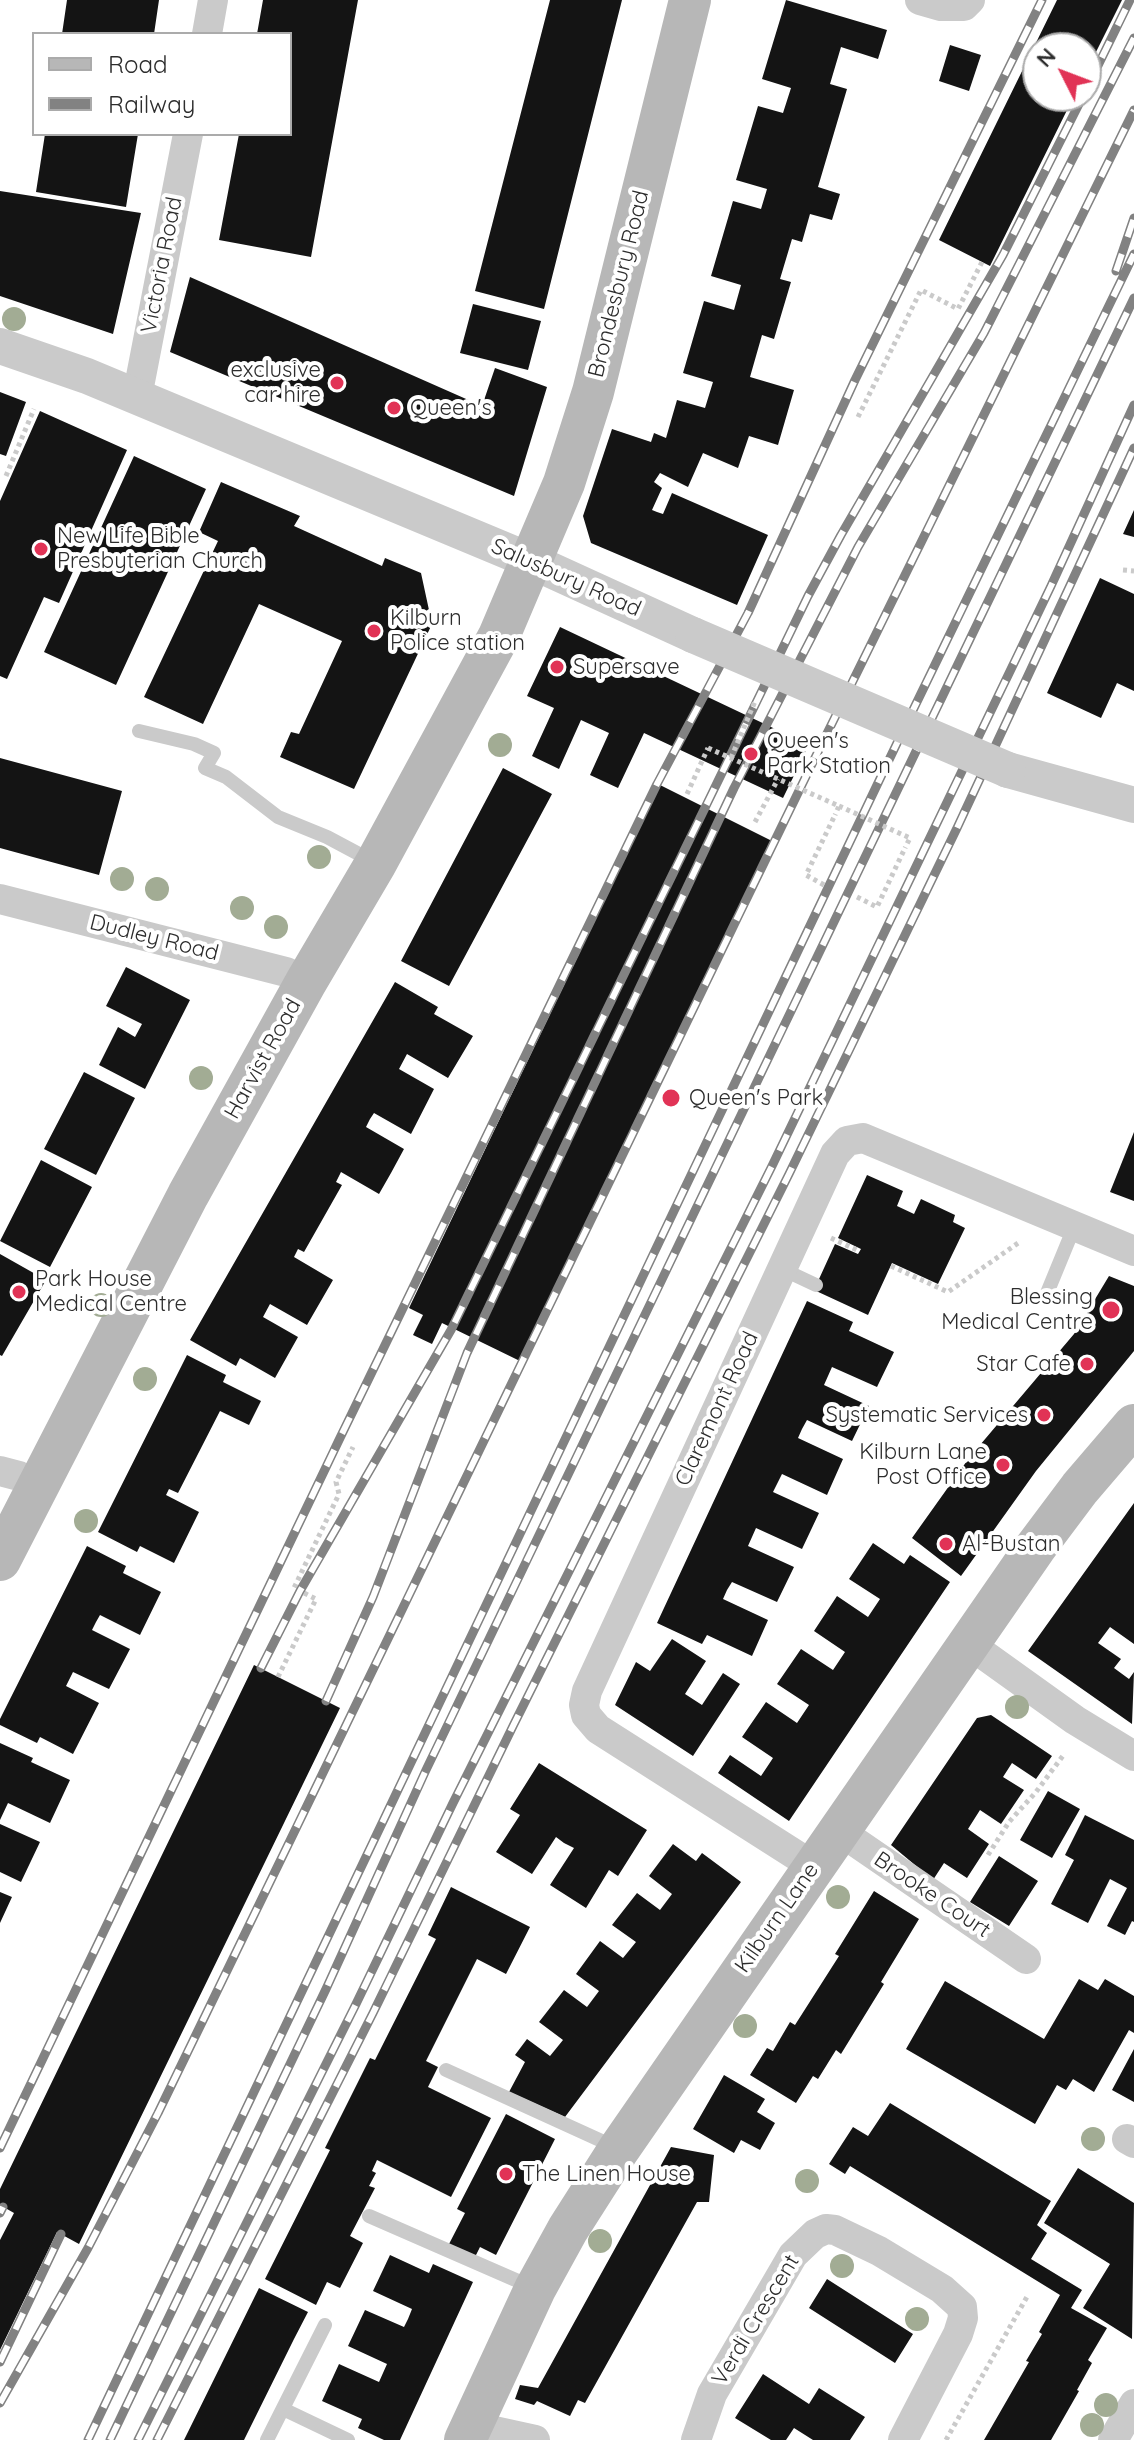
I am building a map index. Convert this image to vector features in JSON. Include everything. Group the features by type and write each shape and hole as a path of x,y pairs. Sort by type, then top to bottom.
{"main road":[{"name":"Brondesbury Road","path":"531,561 564,483 593,392 690,0"},
{"name":"Harvist Road","path":"0,1560 18,1478 188,1195 376,863 499,636 531,561"},
{"name":"Kilburn Lane","path":"468,2433 535,2289 568,2229 619,2149 1044,1536 1134,1425"}],"street":[{"path":"207,32 213,0"},
{"path":"920,0 941,6 964,6 970,0"},
{"name":"Victoria Road","path":"137,397 188,136"},
{"name":"Salusbury Road","path":"0,346 87,376 531,561 693,635 1008,770 1130,807"},
{"name":"Dudley Road","path":"0,899 286,972 306,982"},
{"name":"Claremont Road","path":"813,1866 598,1729 586,1715 584,1705 594,1677 835,1154 847,1141 863,1138 1134,1251"},
{"path":"969,1644 1084,1725 1134,1756"},
{"name":"Brooke Court","path":"838,1830 1026,1959"},
{"name":"Verdi Crescent","path":"696,2440 712,2394 793,2255 815,2234 826,2229 835,2230 879,2251 942,2289 962,2307 963,2318 958,2334 903,2440"},
{"path":"468,2433 535,2440"}],"lane":[{"path":"139,731 194,744 214,753 205,768 226,777 278,817 327,837 376,863"},
{"path":"1045,1298 1065,1221"},
{"path":"782,1269 816,1285"},
{"path":"446,2070 619,2149"},
{"path":"369,2216 535,2289"},
{"path":"267,2440 325,2325"},
{"path":"283,2409 348,2440"}],"path":[{"path":"858,417 921,290 958,309 982,262"},
{"path":"6,476 34,409"},
{"path":"1123,570 1134,571"},
{"path":"731,758 756,699"},
{"path":"687,794 708,748 910,838 877,907 857,897"},
{"path":"755,822 778,779"},
{"path":"824,885 806,875 839,806"},
{"path":"891,1266 948,1292 1065,1221"},
{"path":"278,1677 316,1599 294,1588 339,1494 336,1482 353,1447"},
{"path":"988,1855 1009,1822 1036,1792 1084,1725"},
{"path":"946,2440 1028,2295"}],"building":[{"path":"67,0 159,0 154,32 62,32"},
{"path":"263,0 358,0 311,257 219,240 239,136 292,136 292,32 257,32"},
{"path":"550,0 622,0 544,309 475,291"},
{"path":"786,0 887,30 878,59 841,47 830,84 847,89 818,187 840,194 832,220 810,214 802,242 792,239 780,279 791,282 774,339 762,335 750,377 794,390 778,445 749,436 738,468 703,453 688,487 660,473 654,482 662,488 652,510 663,514 672,493 768,535 737,605 591,543 583,516 612,429 651,442 654,433 666,438 677,400 705,408 713,382 683,373 704,301 734,310 741,285 711,276 733,201 761,209 767,189 736,180 758,106 783,113 791,88 762,79"},
{"path":"1057,0 1122,0 1102,40 1102,32 1041,32"},
{"path":"950,45 981,55 969,91 939,81"},
{"path":"1022,71 1022,112 1066,112 990,266 939,240"},
{"path":"45,136 138,136 126,207 36,192"},
{"path":"0,191 141,213 113,334 0,296"},
{"path":"190,277 482,406 495,368 547,387 514,496 170,352"},
{"path":"473,304 541,321 528,370 460,353"},
{"path":"0,392 26,402 6,456 0,454"},
{"name":"New Life Bible Presbyterian Church","path":"40,411 127,450 59,603 44,597 7,679 0,676 0,501"},
{"path":"134,456 206,489 116,685 44,652"},
{"name":"Kilburn Police station","path":"221,482 300,516 294,526 382,566 385,558 421,573 432,624 354,789 280,757 291,732 299,734 342,641 259,604 203,724 144,697 218,541 199,532"},
{"path":"1134,510 1134,537 1123,534"},
{"path":"1100,578 1134,594 1134,691 1117,683 1101,718 1047,693"},
{"path":"560,627 809,745 783,798 644,733 618,788 590,775 609,733 581,720 559,769 532,756 554,708 527,696"},
{"path":"0,758 122,791 99,875 0,848"},
{"path":"503,768 552,794 449,986 401,961"},
{"path":"660,785 772,841 522,1362 442,1323 432,1344 413,1335 423,1315 409,1308"},
{"path":"126,967 190,1000 145,1089 99,1065 118,1027 135,1037 142,1024 106,1006"},
{"path":"395,982 438,1007 434,1014 473,1036 448,1078 407,1054 399,1069 434,1089 411,1134 374,1113 370,1119 366,1127 404,1149 391,1173 379,1194 341,1172 336,1182 342,1185 304,1252 298,1249 294,1257 333,1280 307,1325 270,1304 263,1317 298,1337 275,1378 240,1358 236,1366 190,1340"},
{"path":"84,1072 135,1098 96,1175 44,1149"},
{"path":"1134,1132 1134,1201 1110,1192"},
{"path":"41,1160 92,1187 50,1267 0,1241"},
{"path":"867,1175 903,1191 897,1206 914,1214 921,1199 955,1215 953,1222 965,1228 938,1284 892,1263 868,1315 814,1290 835,1244 858,1254 861,1249 838,1238"},
{"name":"Park House Medical Centre","path":"0,1254 46,1280 2,1356 0,1355"},
{"path":"1109,1276 1134,1286 1134,1351 1036,1471 961,1576 912,1538 969,1458 1074,1334"},
{"path":"807,1301 853,1322 849,1331 894,1352 877,1387 832,1367 824,1385 869,1406 852,1441 807,1420 802,1429 798,1438 843,1459 827,1495 782,1474 773,1492 819,1513 802,1549 756,1528 748,1546 794,1567 777,1602 732,1582 727,1590 723,1599 768,1620 752,1656 707,1635 702,1644 657,1623"},
{"path":"187,1355 226,1375 223,1382 261,1401 249,1425 220,1411 178,1493 169,1489 166,1495 199,1512 174,1563 140,1546 137,1552 98,1532"},
{"path":"1134,1503 1134,1644 1110,1627 1098,1643 1121,1659 1114,1668 1129,1679 1134,1672 1132,1724 1028,1651"},
{"path":"873,1543 904,1564 910,1555 950,1582 789,1821 718,1773 730,1755 761,1776 773,1758 742,1737 766,1702 797,1723 809,1705 777,1684 801,1649 833,1670 845,1652 814,1631 837,1596 868,1617 880,1599 849,1579"},
{"path":"87,1546 126,1566 123,1573 161,1592 140,1635 100,1615 96,1622 92,1630 130,1649 109,1689 73,1672 66,1686 99,1703 73,1754 40,1737 37,1743 0,1725 0,1719"},
{"path":"672,1639 706,1661 685,1694 702,1705 723,1673 740,1684 693,1756 615,1705 636,1662 650,1671"},
{"path":"254,1665 340,1708 79,2244 57,2232 0,2350 0,2240 14,2213 0,2205 0,2189"},
{"path":"991,1715 1052,1756 1036,1779 1012,1763 1003,1777 1024,1790 1001,1824 980,1810 968,1829 989,1844 967,1878 944,1863 933,1880 891,1845 977,1718"},
{"path":"0,1743 70,1780 50,1823 8,1803 0,1820"},
{"path":"539,1763 647,1830 618,1876 609,1870 586,1908 550,1885 574,1848 556,1837 532,1874 496,1852 520,1815 510,1809"},
{"path":"1048,1791 1080,1809 1052,1858 1020,1840"},
{"path":"1085,1815 1134,1840 1134,1922 1125,1935 1107,1926 1127,1888 1110,1879 1088,1923 1051,1904 1074,1860 1065,1855"},
{"path":"0,1824 40,1842 21,1882 0,1872"},
{"path":"673,1844 696,1861 702,1853 741,1882 565,2117 509,2092 525,2062 515,2055 527,2039 550,2056 563,2040 539,2022 564,1990 587,2007 599,1991 576,1974 600,1941 623,1958 636,1942 612,1925 637,1893 660,1910 672,1894 649,1876"},
{"path":"999,1856 1038,1881 1009,1926 970,1902"},
{"path":"451,1887 530,1927 506,1974 477,1959 426,2061 438,2067 428,2087 491,2118 451,2197 377,2160 372,2171 376,2173 369,2186 375,2188 350,2236 363,2243 340,2288 327,2282 316,2305 265,2279 330,2150 325,2148 370,2058 375,2060 436,1939 428,1935"},
{"path":"874,1891 919,1919 841,2054 836,2050 818,2079 813,2076 796,2103 750,2075 767,2048 773,2051 790,2022 795,2025 839,1956 835,1954"},
{"path":"0,1892 12,1897 0,1923"},
{"path":"1079,1979 1098,1990 1105,1979 1134,1996 1134,2033 1129,2030 1094,2092 1073,2079 1066,2090 1057,2085 1035,2124 906,2049 945,1981 1044,2039"},
{"path":"1134,2049 1134,2102 1112,2090"},
{"path":"724,2075 765,2099 757,2112 775,2123 760,2150 741,2140 734,2153 693,2129"},
{"path":"890,2103 1051,2201 1037,2225 1047,2233 1031,2259 1082,2290 1071,2308 1107,2328 1088,2360 1092,2363 1079,2391 1051,2440 984,2440 1029,2362 1026,2361 1042,2334 1039,2332 1060,2295 850,2166 845,2174 829,2164 853,2127 868,2136"},
{"name":"The Linen House","path":"506,2114 555,2139 496,2255 480,2247 475,2257 449,2244 465,2213 457,2209"},
{"path":"671,2147 714,2155 709,2202 697,2202 585,2403 578,2400 570,2416 537,2401 534,2405 515,2399 520,2385 538,2388"},
{"path":"1078,2168 1134,2203 1132,2339 1083,2308 1110,2264 1044,2223"},
{"path":"390,2255 429,2273 433,2264 473,2282 400,2440 384,2440 358,2428 362,2419 322,2401 339,2364 379,2382 387,2364 348,2346 365,2310 404,2327 408,2319 412,2309 373,2291"},
{"path":"827,2279 913,2334 895,2363 809,2308"},
{"path":"259,2288 308,2312 244,2440 184,2440"},
{"path":"763,2374 809,2404 819,2388 865,2417 850,2440 813,2440 794,2428 786,2440 771,2440 735,2418"}],"railway":[{"path":"0,2148 657,784 748,613 855,380 1042,0"},
{"path":"1102,57 1130,0"},
{"path":"326,1701 373,1597 467,1353 734,788 858,547 984,333 1134,38"},
{"path":"0,2403 88,2248 158,2113 811,766 1134,110"},
{"path":"261,1668 300,1591 451,1330 808,596 1003,255 1075,112"},
{"path":"1116,271 1134,218"},
{"path":"88,2440 898,741 1134,254"},
{"path":"110,2440 326,1989 426,1770 1134,298"},
{"path":"138,2440 772,1166 1051,586 1134,405"},
{"path":"157,2440 373,2013 789,1174 957,828 1134,448"},
{"path":"0,2213 3,2207"},
{"path":"0,2362 61,2234"}],"place":[{"name":"exclusive car hire","path":"337,383"},
{"name":"Queen's","path":"394,408"},
{"name":"New Life Bible Presbyterian Church","path":"41,549"},
{"name":"Kilburn Police station","path":"374,631"},
{"name":"Supersave","path":"557,667"},
{"name":"Queen's Park Station","path":"751,754"},
{"name":"Queen's Park","path":"671,1098"},
{"name":"Park House Medical Centre","path":"19,1292"},
{"name":"Blessing Medical Centre","path":"1111,1310"},
{"name":"Star Cafe","path":"1087,1364"},
{"name":"Systematic Services","path":"1044,1415"},
{"name":"Kilburn Lane Post Office","path":"1003,1465"},
{"name":"Al-Bustan","path":"946,1544"},
{"name":"The Linen House","path":"506,2174"}]}
